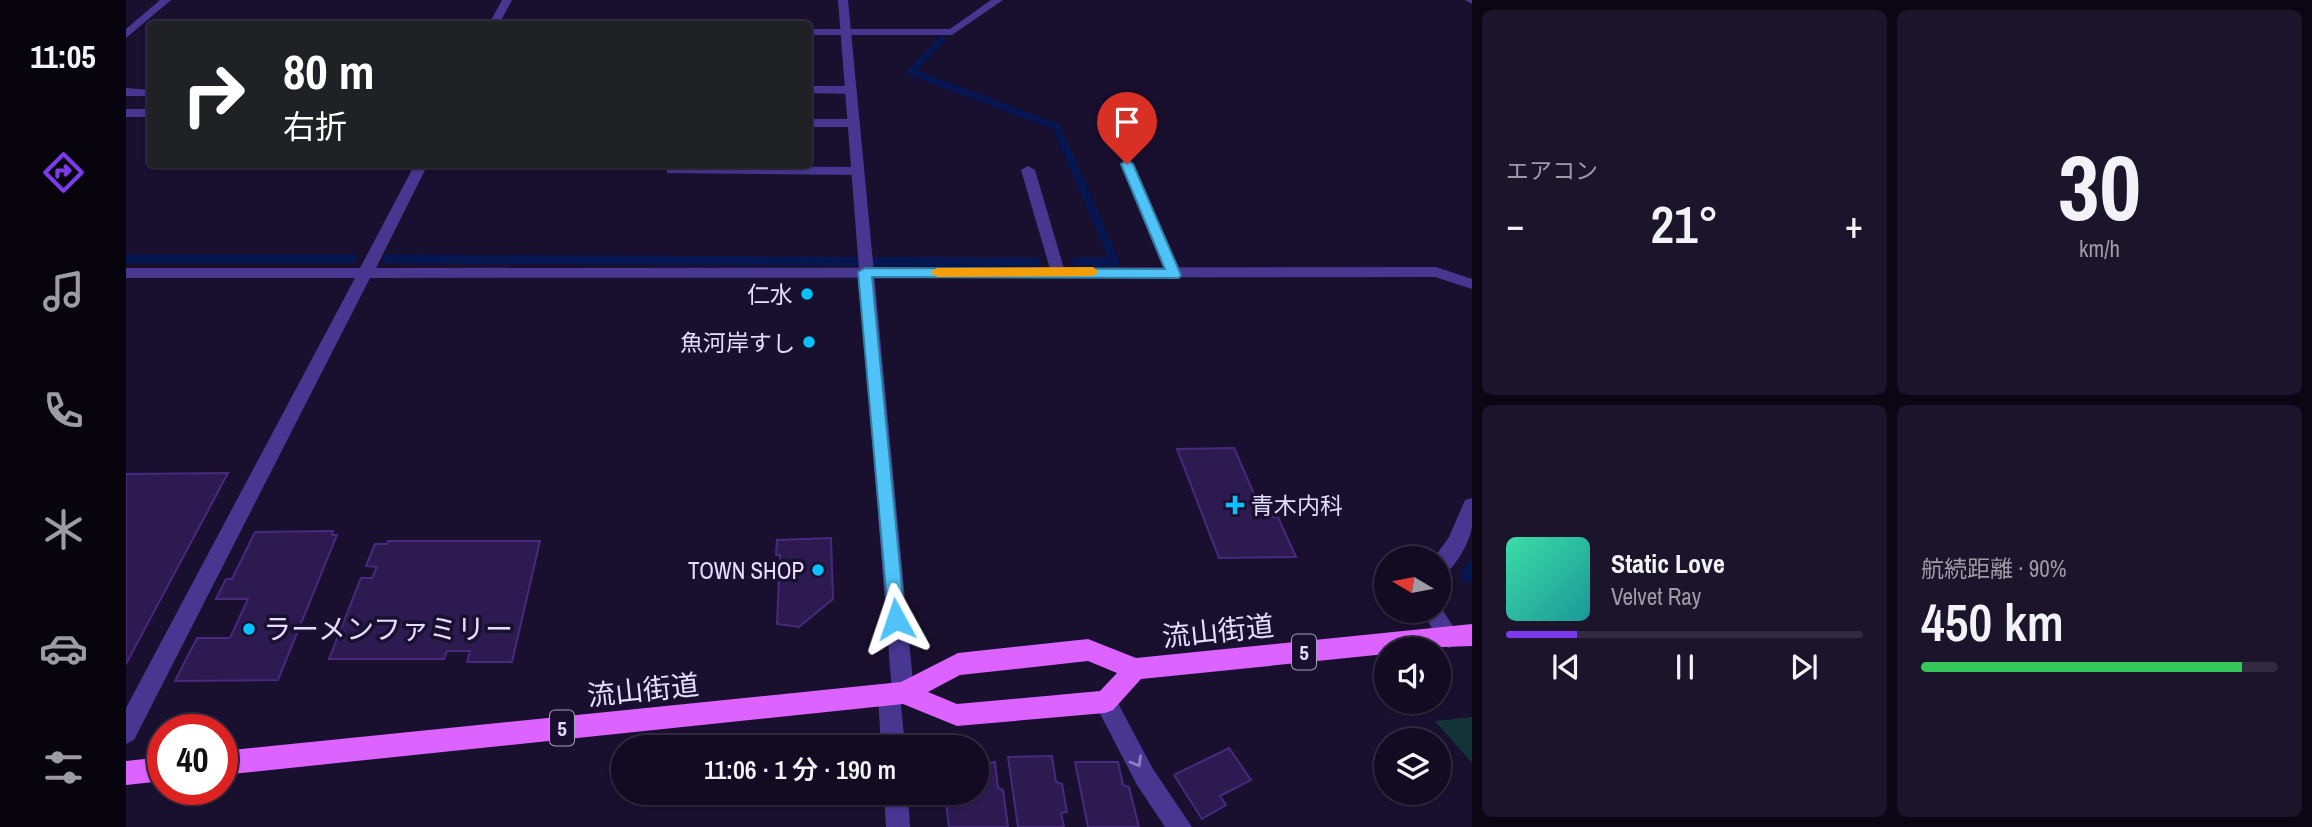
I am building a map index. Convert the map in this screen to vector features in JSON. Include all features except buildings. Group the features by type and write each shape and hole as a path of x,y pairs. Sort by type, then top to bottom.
{"main road":[{"name":"流山街道","path":"1449,637 1472,635"},
{"name":"流山街道","path":"238,761 896,694 958,664 1088,650 1136,670 1374,645"},
{"name":"流山街道","path":"896,694 957,715 1105,702 1136,670"},
{"path":"126,773 147,771"}],"street":[{"path":"127,33 166,0"},
{"path":"496,21 507,0"},
{"path":"844,0 896,694 894,735"},
{"path":"812,32 952,32 998,0"},
{"path":"127,33 147,33"},
{"path":"812,89 851,90"},
{"path":"126,92 147,93"},
{"path":"126,113 147,113"},
{"path":"812,123 854,123"},
{"path":"1127,164 1174,275"},
{"path":"126,732 420,168"},
{"path":"672,170 857,171"},
{"path":"1028,170 1058,272"},
{"path":"126,273 1058,272 1174,275 1436,272 1472,284"},
{"path":"1451,550 1472,506"},
{"path":"1440,623 1449,637"},
{"path":"1105,702 1145,777 1180,827"},
{"path":"897,805 898,827"}],"green space":[{"path":"1472,717 1472,763 1451,739 1451,728 1441,728 1435,721"}],"waterway":[{"path":"942,39 911,72 1057,127 1064,144"},
{"path":"1063,142 1115,262 1076,262"},
{"path":"126,259 353,259"},
{"path":"387,259 1036,262"},
{"path":"1467,576 1472,567"}],"slow traffic":[{"path":"937,272 1093,272"}],"place":[{"name":"仁水","path":"807,294"},
{"name":"魚河岸すし","path":"809,342"},
{"name":"青木内科","path":"1235,505"},
{"name":"TOWN SHOP","path":"818,570"},
{"name":"ラーメンファミリー","path":"249,629"}],"route":[{"path":"896,619 865,272 1122,272 1174,275 1127,164"}]}
